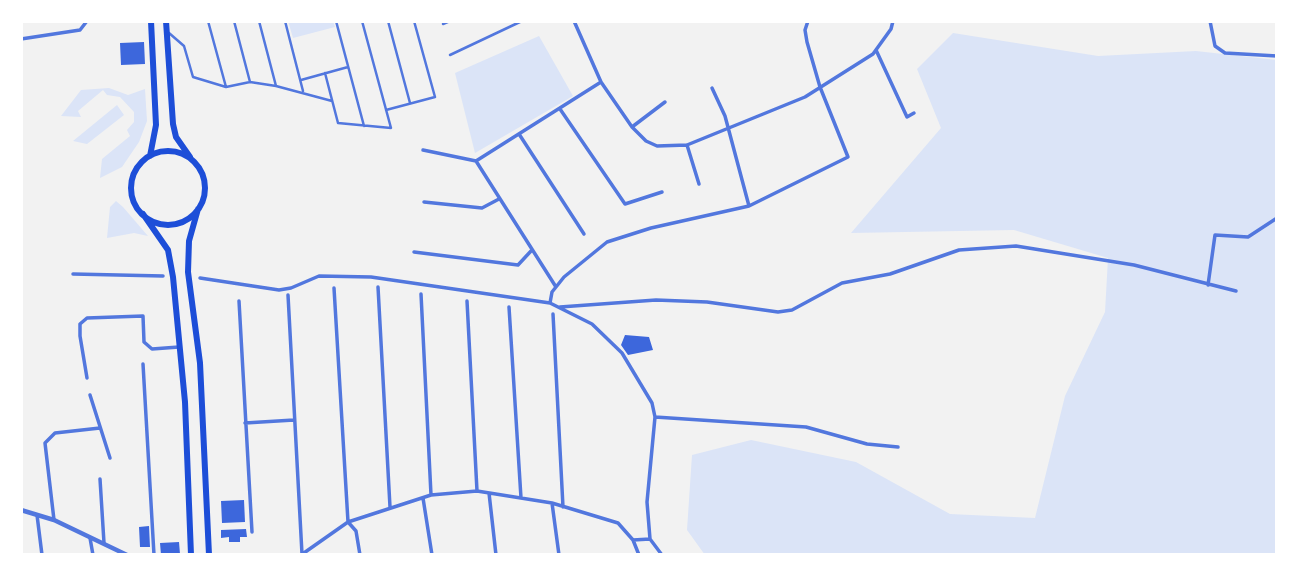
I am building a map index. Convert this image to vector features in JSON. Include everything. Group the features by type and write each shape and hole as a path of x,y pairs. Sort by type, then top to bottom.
{"highway":[{"path":"150,156 156,125 151,21"},
{"path":"166,21 176,137 199,168 204,182 204,194 189,241 188,263 200,363 209,555"},
{"path":"191,159 171,151 150,156 136,170 132,183 134,201 168,250 181,346 191,555"},
{"path":"143,214 157,223 174,224 189,218 198,209"}],"street":[{"path":"21,39 80,30 86,21"},
{"path":"208,21 226,88"},
{"path":"234,21 250,82"},
{"path":"259,21 276,86"},
{"path":"285,21 303,91"},
{"path":"336,21 364,126"},
{"path":"325,73 338,124 391,128 362,21"},
{"path":"388,21 410,103"},
{"path":"386,110 435,97 414,21"},
{"path":"443,24 450,21"},
{"path":"450,55 522,21"},
{"path":"574,21 601,82 632,127 646,141 657,146 687,145 805,97 876,50 893,21"},
{"path":"550,303 556,287 590,253 615,239 749,206 848,157 820,88 807,42 805,30 808,21"},
{"path":"1210,21 1215,46 1225,52 1277,56"},
{"path":"167,31 184,46 193,77 226,88 250,82 276,86 303,91 332,101"},
{"path":"876,50 906,117 914,113"},
{"path":"300,80 348,67"},
{"path":"423,150 476,160 601,82"},
{"path":"712,88 729,128 749,206"},
{"path":"632,127 665,102"},
{"path":"560,109 625,204 662,192"},
{"path":"519,134 584,234"},
{"path":"687,145 699,184"},
{"path":"476,160 556,287"},
{"path":"424,202 482,208 499,199"},
{"path":"1208,285 1215,235 1248,237 1277,218"},
{"path":"561,307 656,300 706,302 778,312 792,310 842,283 890,274 959,250 1016,246 1135,265 1236,290"},
{"path":"414,252 518,265 532,250"},
{"path":"73,274 163,276"},
{"path":"200,278 279,290 319,276 371,277 550,303 592,324 622,354 649,396 655,417 647,502 650,540 662,555"},
{"path":"378,287 390,507"},
{"path":"334,288 348,522 356,531 360,555"},
{"path":"421,294 431,495"},
{"path":"288,295 302,554"},
{"path":"239,301 252,532"},
{"path":"467,301 477,491"},
{"path":"509,307 521,498"},
{"path":"553,314 564,507"},
{"path":"87,378 80,336 80,324 87,318 143,316 144,342 152,349 181,346"},
{"path":"143,364 154,555"},
{"path":"90,395 110,458"},
{"path":"655,417 806,427 867,444 898,447"},
{"path":"245,423 294,420"},
{"path":"54,520 45,443 55,433 100,428"},
{"path":"100,479 104,545"},
{"path":"302,554 348,522 431,495 477,491 552,503 618,523 633,540 639,555"},
{"path":"489,493 496,555"},
{"path":"424,498 432,555"},
{"path":"552,503 559,555"},
{"path":"21,510 54,520 127,555"},
{"path":"37,513 42,555"},
{"path":"90,538 93,555"},
{"path":"633,540 650,540"}],"shaded area":[{"path":"288,21 333,21 335,27 293,38"},
{"path":"953,33 1098,56 1196,51 1277,60 1277,555 705,555 687,530 692,455 751,440 856,462 950,514 1035,518 1065,396 1105,312 1108,258 1014,230 851,233 941,128 917,69"},
{"path":"539,36 573,96 475,153 455,73"},
{"path":"109,88 128,95 145,89 147,121 139,142 122,167 100,178 102,159 130,136 127,130 134,122 134,112 120,97 107,95 103,90 78,111 81,117 61,116 81,90"},
{"path":"117,105 124,115 87,144 73,141"},
{"path":"116,201 148,236 134,233 107,238 110,207"}],"building":[{"path":"144,42 145,64 121,65 120,43"},
{"path":"625,335 649,337 653,350 628,355 621,345"},
{"path":"244,500 245,522 222,523 221,501"},
{"path":"149,526 150,547 140,547 139,527"},
{"path":"246,529 247,537 240,537 240,542 229,542 229,537 221,538 221,530"},
{"path":"179,542 180,554 161,555 160,543"}]}
